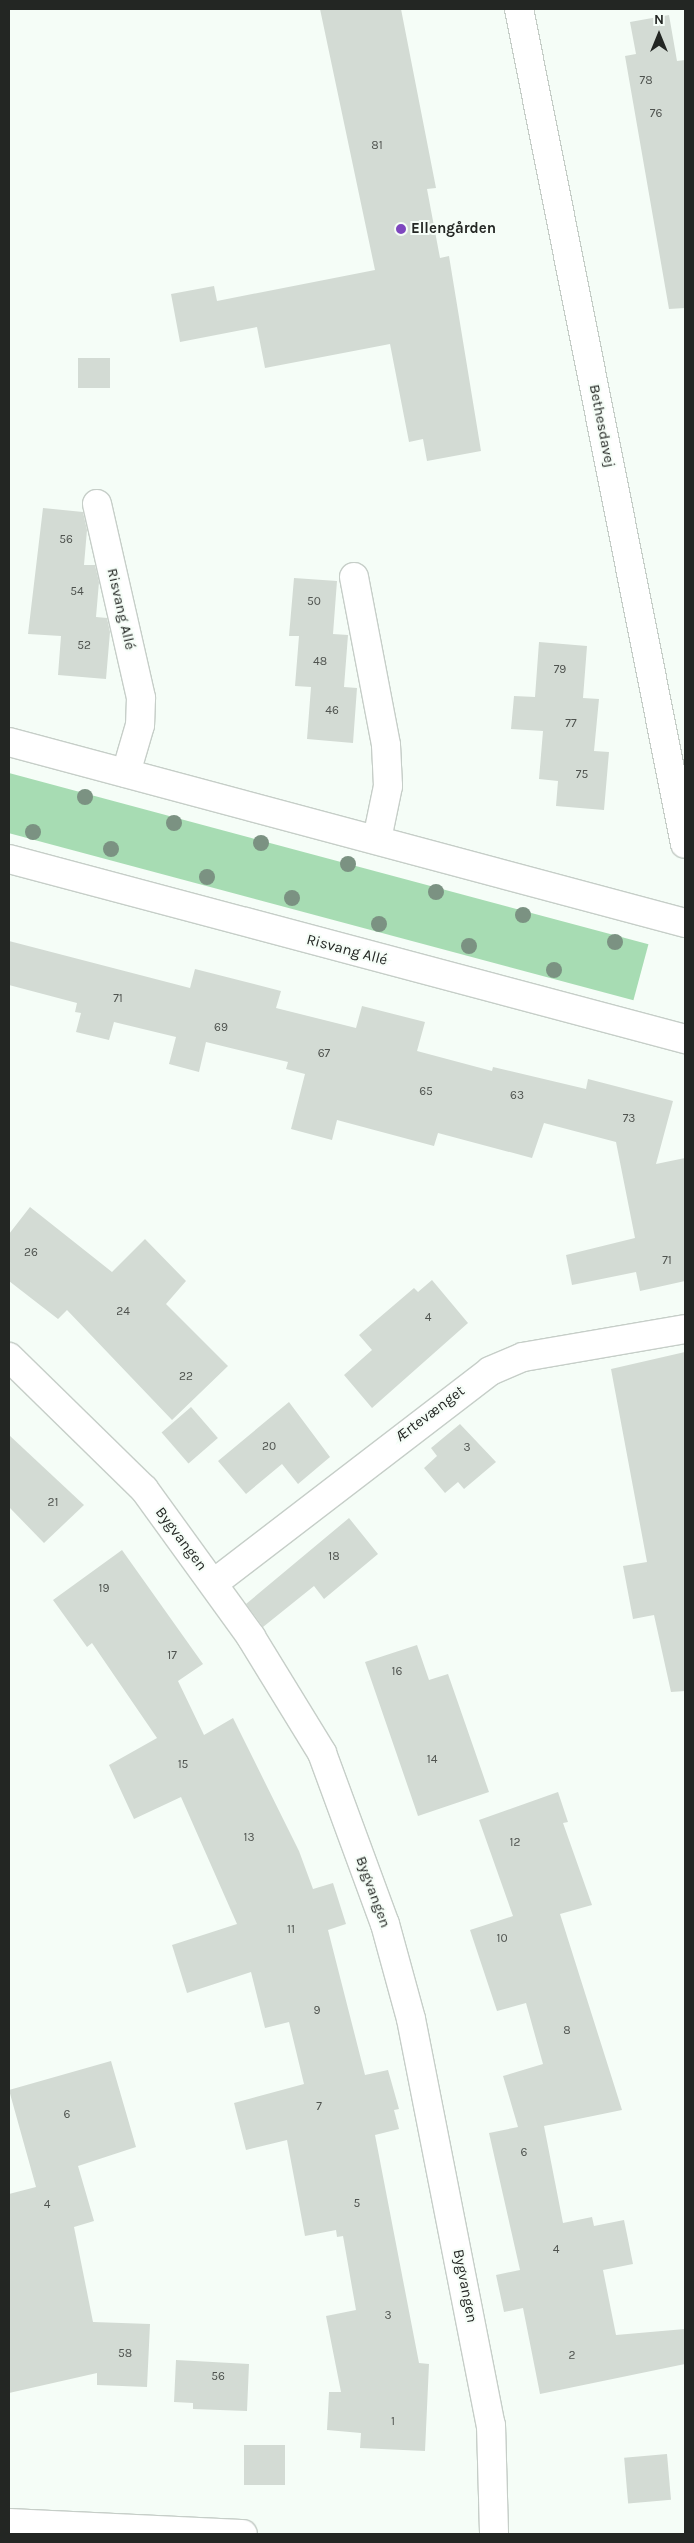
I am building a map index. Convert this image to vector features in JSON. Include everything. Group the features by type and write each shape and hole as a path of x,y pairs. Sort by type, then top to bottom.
{"street":[{"name":"Bethesdavej","path":"519,9 685,844"},
{"name":"Risvang Allé","path":"97,504 141,698 140,725 126,773"},
{"path":"354,577 386,745 388,786 377,839"},
{"path":"9,742 685,923"},
{"name":"Risvang Allé","path":"9,859 685,1039"},
{"name":"Ærtevænget","path":"214,1583 458,1391 490,1371 523,1357 685,1329"},
{"name":"Bygvangen","path":"9,1357 144,1489 214,1583 322,1753 385,1924 436,2138 491,2425 494,2534"},
{"path":"9,2523 243,2534"}],"green space":[{"path":"9,773 648,944 633,1000 9,833"}],"building":[{"name":"Ellengården","path":"320,9 401,9 436,188 427,189 440,258 449,256 481,451 427,461 423,439 409,442 390,344 265,368 257,327 180,342 171,294 214,286 217,301 375,270"},
{"path":"669,15 677,61 685,60 685,308 669,309 625,56 636,54 630,22"},
{"path":"78,358 110,358 110,388 78,388"},
{"path":"43,508 83,512 87,530 84,565 95,565 99,582 96,617 107,618 110,632 106,679 58,675 61,636 28,634"},
{"path":"294,578 337,581 333,634 348,635 344,687 357,688 353,743 307,739 311,687 295,686 299,636 289,636"},
{"path":"539,642 587,646 583,698 599,699 594,751 609,752 604,810 556,806 558,781 539,779 543,731 511,729 514,696 535,697"},
{"path":"9,941 190,988 195,969 281,991 276,1008 356,1028 362,1006 425,1022 417,1051 492,1071 493,1067 586,1089 588,1079 673,1101 656,1164 685,1158 685,1281 640,1291 636,1272 572,1285 566,1255 635,1238 616,1142 544,1123 532,1158 438,1133 434,1146 337,1120 332,1140 291,1129 305,1074 286,1069 288,1062 206,1042 199,1072 169,1064 176,1037 114,1022 109,1040 76,1032 81,1013 75,1012 77,1003 9,985"},
{"path":"30,1207 112,1272 145,1239 186,1281 166,1304 228,1366 172,1420 67,1310 58,1319 9,1281 9,1234"},
{"path":"432,1280 468,1323 372,1408 344,1375 372,1350 359,1335 414,1288 418,1292"},
{"path":"685,1352 685,1691 671,1692 654,1615 633,1619 623,1566 647,1562 611,1369"},
{"path":"289,1402 330,1457 298,1484 282,1464 246,1494 218,1461"},
{"path":"191,1407 218,1438 188,1464 162,1433"},
{"path":"460,1424 496,1462 464,1489 458,1482 445,1493 424,1468 437,1456 431,1448"},
{"path":"9,1435 84,1505 44,1543 9,1507"},
{"path":"349,1518 378,1554 324,1599 314,1586 263,1627 246,1604"},
{"path":"122,1550 203,1664 178,1681 204,1735 233,1718 299,1851 313,1889 333,1883 346,1924 328,1930 365,2075 388,2070 399,2109 394,2110 399,2129 375,2135 419,2363 429,2364 425,2451 360,2448 361,2433 327,2430 329,2392 341,2392 326,2316 356,2310 343,2236 337,2237 336,2230 305,2236 287,2140 246,2150 234,2103 304,2084 289,2022 265,2028 251,1972 187,1993 172,1945 237,1924 181,1797 134,1819 109,1765 157,1738 92,1643 87,1647 53,1600"},
{"path":"417,1645 429,1680 448,1674 489,1792 418,1816 365,1662"},
{"path":"558,1792 568,1822 563,1823 592,1905 560,1914 622,2110 544,2126 563,2223 592,2217 594,2226 624,2220 633,2264 603,2270 616,2335 685,2329 685,2364 540,2394 523,2308 504,2312 496,2275 520,2270 489,2133 518,2127 503,2076 543,2064 526,2003 497,2011 470,1930 513,1916 479,1820"},
{"path":"111,2061 136,2147 78,2166 94,2221 74,2227 93,2322 150,2324 147,2387 97,2385 97,2373 9,2393 9,2194 36,2187 9,2090"},
{"path":"176,2360 249,2364 247,2411 193,2409 193,2403 174,2402"},
{"path":"244,2445 285,2445 285,2485 244,2485"},
{"path":"667,2454 671,2500 628,2504 624,2458"}],"place":[{"name":"Ellengården","path":"401,229"}]}
